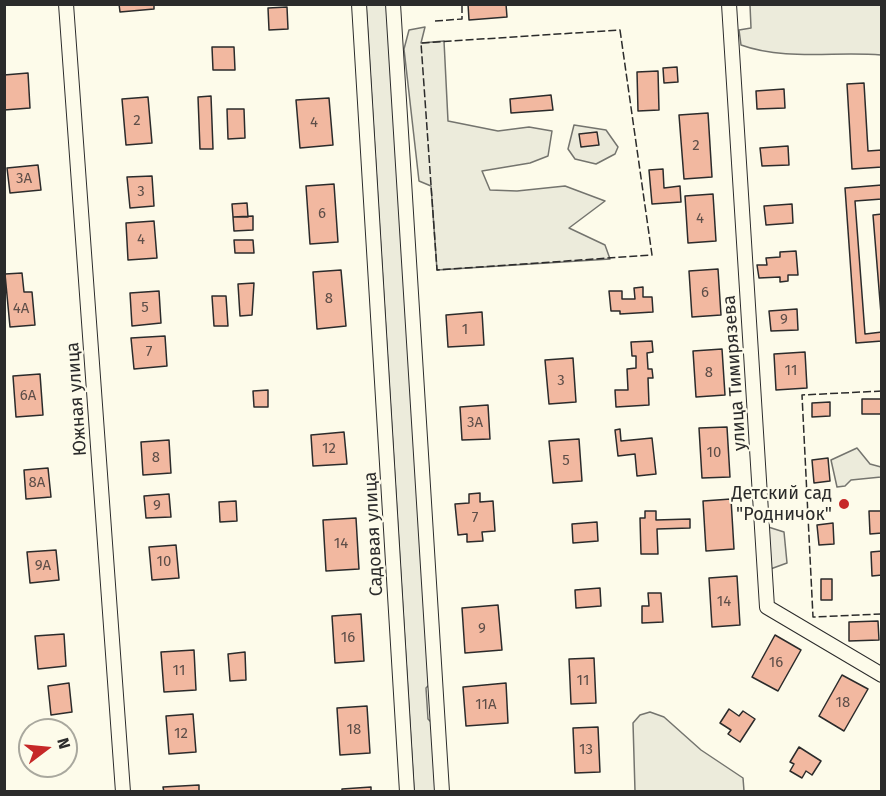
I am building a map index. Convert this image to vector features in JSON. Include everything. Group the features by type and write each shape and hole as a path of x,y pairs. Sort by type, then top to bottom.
{"street":[{"name":"Южная улица","path":"66,4 123,792"},
{"name":"Садовая улица","path":"360,4 407,792"},
{"path":"393,4 442,792"},
{"name":"улица Тимирязева","path":"729,4 768,607 882,675"}],"shaded area":[{"path":"366,5 389,5 432,682 426,688 428,719 433,724 437,791 414,791"},
{"path":"750,5 881,5 881,55 775,53 741,45 739,30 751,28"},
{"path":"425,27 421,43 444,41 448,121 498,131 529,127 552,131 548,156 530,163 482,171 490,190 517,191 565,186 605,201 569,228 605,245 610,259 437,270 431,186 419,181 404,49 409,30"},
{"path":"574,125 606,130 618,147 615,154 596,164 575,159 568,149"},
{"path":"857,448 870,464 881,467 881,477 851,480 845,486 837,487 831,460"},
{"path":"762,525 784,532 787,563 765,571"},
{"path":"650,712 664,717 701,750 743,778 744,791 635,791 633,723 640,715"}],"building":[{"path":"119,4 154,4 154,9 120,12"},
{"path":"468,4 506,4 507,17 469,20"},
{"path":"287,7 288,29 269,30 268,8"},
{"path":"212,47 234,47 235,70 213,70"},
{"path":"677,67 678,82 664,83 663,68"},
{"path":"658,71 659,110 638,111 637,72"},
{"path":"28,73 30,108 4,110 4,75"},
{"path":"864,83 868,151 882,150 882,167 852,169 847,84"},
{"path":"784,89 785,108 757,109 756,91"},
{"path":"551,95 553,110 511,113 510,99"},
{"path":"211,96 213,149 200,149 198,97"},
{"path":"148,97 152,143 126,145 122,99"},
{"path":"329,98 333,145 300,148 296,100"},
{"path":"227,109 244,109 245,138 228,139"},
{"path":"708,113 712,177 684,179 679,115"},
{"path":"597,132 599,145 581,147 579,134"},
{"path":"788,146 789,165 762,166 760,148"},
{"path":"38,165 41,190 10,193 7,168"},
{"path":"663,169 664,188 680,186 681,202 652,204 649,170"},
{"path":"152,176 154,206 130,208 127,177"},
{"path":"334,184 338,242 310,244 306,186"},
{"path":"882,185 882,199 855,201 865,334 882,332 882,341 856,343 845,188"},
{"path":"713,194 716,241 688,243 685,196"},
{"path":"247,203 248,217 233,217 232,204"},
{"path":"792,204 793,223 766,225 764,206"},
{"path":"882,214 882,314 881,314 873,215"},
{"path":"253,216 253,230 234,231 233,217"},
{"path":"154,221 157,258 128,260 126,223"},
{"path":"234,240 253,240 254,253 235,253"},
{"path":"796,251 798,275 788,275 788,281 780,282 780,277 759,278 757,265 767,265 766,258 780,257 780,252"},
{"path":"718,269 721,315 692,317 689,271"},
{"path":"341,270 346,326 317,329 313,272"},
{"path":"22,273 24,292 32,292 35,325 10,327 5,274"},
{"path":"254,283 252,315 240,316 238,284"},
{"path":"643,287 643,297 652,297 653,312 620,314 620,311 611,311 609,291 622,291 622,299 635,299 634,288"},
{"path":"159,291 161,323 132,326 130,293"},
{"path":"212,296 226,296 228,326 214,326"},
{"path":"797,309 798,330 771,331 769,311"},
{"path":"482,312 484,345 448,347 446,315"},
{"path":"165,336 167,366 134,369 131,338"},
{"path":"652,341 653,352 647,353 648,369 652,369 653,378 648,378 649,405 616,407 615,390 628,390 627,369 636,368 636,356 632,356 631,342"},
{"path":"722,349 725,395 696,397 693,351"},
{"path":"805,352 807,388 776,390 774,354"},
{"path":"573,358 576,402 549,404 545,360"},
{"path":"40,374 43,415 16,417 13,376"},
{"path":"268,390 268,407 254,407 253,391"},
{"path":"862,399 881,399 882,414 862,414"},
{"path":"830,402 830,416 812,417 812,403"},
{"path":"488,405 490,439 462,440 460,407"},
{"path":"727,427 730,477 702,478 699,428"},
{"path":"620,429 621,441 652,438 656,474 637,476 635,454 618,456 615,430"},
{"path":"344,432 347,464 313,466 311,435"},
{"path":"579,439 582,481 553,483 549,441"},
{"path":"169,440 171,473 143,475 141,442"},
{"path":"828,458 830,481 814,483 812,460"},
{"path":"48,468 51,497 26,499 24,470"},
{"path":"480,493 480,502 493,501 495,531 482,532 483,541 467,542 467,534 458,535 455,504 469,503 469,494"},
{"path":"169,494 171,517 146,518 144,496"},
{"path":"731,499 734,549 706,551 703,501"},
{"path":"236,501 237,521 220,522 219,502"},
{"path":"645,511 656,511 656,520 690,519 690,528 657,529 658,554 641,554 640,518 645,518"},
{"path":"869,511 882,511 882,533 870,534"},
{"path":"356,518 359,569 326,571 323,520"},
{"path":"597,522 598,541 573,543 572,524"},
{"path":"833,523 834,544 819,545 817,525"},
{"path":"176,545 179,578 152,580 149,547"},
{"path":"56,550 59,580 30,583 27,552"},
{"path":"882,551 882,575 872,576 871,552"},
{"path":"737,576 740,625 712,627 709,578"},
{"path":"821,579 832,579 832,600 821,600"},
{"path":"600,588 601,606 576,608 575,590"},
{"path":"648,593 661,593 663,622 642,623 642,606 649,606"},
{"path":"498,605 502,650 465,653 462,608"},
{"path":"361,614 364,661 335,663 332,616"},
{"path":"878,621 879,640 849,641 849,622"},
{"path":"64,634 66,666 38,669 35,636"},
{"path":"775,635 801,650 778,691 752,677"},
{"path":"194,650 196,690 164,692 161,652"},
{"path":"245,652 246,680 230,681 228,654"},
{"path":"594,658 596,703 571,704 569,659"},
{"path":"842,675 868,689 844,731 819,716"},
{"path":"69,683 72,712 51,715 48,686"},
{"path":"506,683 508,723 466,726 463,687"},
{"path":"367,706 370,753 340,755 337,708"},
{"path":"729,709 739,716 743,711 755,719 740,742 728,734 731,730 720,723"},
{"path":"193,714 196,752 169,754 166,716"},
{"path":"598,727 600,772 575,773 573,728"},
{"path":"799,747 821,761 812,775 806,771 802,778 790,771 794,764 790,762"},
{"path":"199,785 199,792 164,792 163,787"},
{"path":"371,787 371,792 342,792 342,789"}],"fence":[{"path":"435,21 462,19 462,4"},
{"path":"620,30 652,255 437,270 421,43 620,30"},
{"path":"882,391 802,395 813,617 882,614"}],"place":[{"name":"Детский сад \"Родничок\"","path":"844,504"}]}
